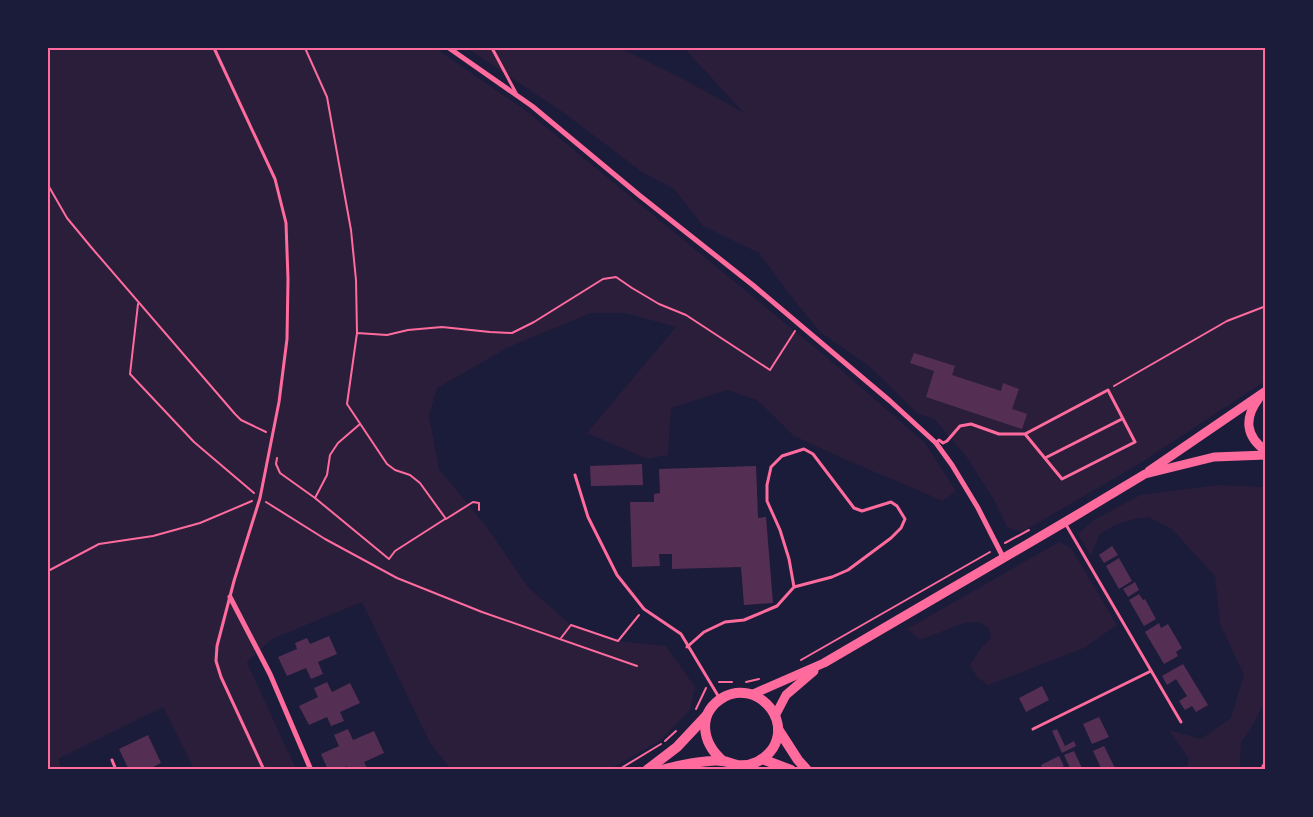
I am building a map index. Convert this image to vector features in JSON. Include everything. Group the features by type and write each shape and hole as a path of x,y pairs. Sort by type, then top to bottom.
{"main road":[{"path":"648,770 677,747 720,700 736,693 753,694 824,663 1145,474 1265,391"},
{"path":"1265,391 1251,411 1248,424 1251,436 1266,453"},
{"path":"1145,474 1214,457 1266,453"},
{"path":"775,716 786,695 824,663"},
{"path":"753,694 766,703 775,716 778,728 788,745 807,770"},
{"path":"709,712 706,723 707,739 714,754 728,765"},
{"path":"758,764 774,746 778,728"},
{"path":"662,770 694,764 758,764 791,770"}],"street":[{"path":"449,48 518,96 638,195 754,286 890,401 936,443 978,508 1003,558"},
{"path":"230,596 270,674 311,770"}],"lane":[{"path":"214,48 275,179 286,223 288,279 287,339 279,402 260,498 216,646 216,661 221,677 264,770"},
{"path":"492,48 518,96"},
{"path":"936,443 939,440 943,443 947,441 960,426 971,424 999,434 1025,434 1108,390 1135,442 1062,479 1025,434"},
{"path":"1045,458 1123,419"},
{"path":"687,647 704,632 725,622 744,620 777,606 794,587 832,577 848,570 891,538 901,528 905,519 897,506 891,502 862,511 854,508 813,454 804,449 782,456 776,461 771,467 767,486 767,501 780,530 789,559 794,587"},
{"path":"575,474 588,517 617,575 644,610 681,634 720,700"},
{"path":"1065,522 1181,722"},
{"path":"1033,729 1151,671"},
{"path":"112,760 116,770"}],"path":[{"path":"305,48 327,97 342,175 356,280 357,333 347,404 387,464 395,470 410,475 420,483 446,519"},
{"path":"48,185 67,218 138,304 235,414 241,420 272,435"},
{"path":"357,333 387,335 408,330 442,327 512,333 534,322 603,279 616,277 659,304 686,315 770,370 784,351 799,324"},
{"path":"138,304 130,374 194,442 242,483"},
{"path":"1108,390 1228,321 1266,306"},
{"path":"315,498 330,467 330,455 338,443 360,424"},
{"path":"277,457 276,464 280,473 315,498 389,559 396,551 473,502 479,503 479,510"},
{"path":"48,571 99,544 152,536 190,525 260,498"},
{"path":"270,505 326,539 397,578 482,612 637,666"},
{"path":"798,663 1032,528"},
{"path":"560,638 571,625 618,640 644,610"},
{"path":"740,683 764,679"},
{"path":"695,712 708,682 732,682"},
{"path":"618,770 663,743 676,731"}],"shaded area":[{"path":"48,48 435,48 525,110 824,355 925,443 956,491 943,501 844,459 794,436 757,400 727,390 671,408 668,455 647,459 587,433 676,327 625,313 591,313 509,347 437,388 429,416 439,469 486,526 528,587 571,625 618,641 666,646 695,687 690,710 661,740 610,769 451,769 430,743 362,602 272,639 247,662 296,769 194,769 163,707 58,759 62,769 48,769"},
{"path":"467,48 620,48 685,80 744,113 684,48 1265,48 1265,381 1139,464 1022,532 1007,527 994,500 966,456 934,419 918,414 869,366 820,332 759,253 703,226 674,189 642,172 564,113"},
{"path":"1217,485 1265,487 1265,701 1254,723 1241,742 1240,769 1187,769 1189,759 1169,730 1201,739 1231,718 1244,675 1220,624 1215,576 1172,529 1148,517 1115,525 1099,535 1091,556 1078,534 1094,520 1140,495"},
{"path":"1059,542 1071,548 1117,625 1084,648 988,685 977,677 970,665 981,648 991,638 989,628 979,622 964,623 920,640 907,629"},
{"path":"1167,766 1187,769 1165,769"}],"building":[{"path":"914,353 955,366 952,375 1001,391 1003,383 1019,389 1012,409 1027,414 1022,429 926,397 934,371 910,363"},
{"path":"642,464 643,485 591,486 590,466"},
{"path":"756,466 758,518 766,517 773,603 744,605 741,567 672,569 672,554 659,554 660,566 632,567 630,502 654,502 654,494 660,493 659,469"},
{"path":"1112,546 1118,555 1104,563 1099,555"},
{"path":"1119,558 1132,581 1119,589 1106,566"},
{"path":"1135,582 1139,590 1128,597 1123,589"},
{"path":"1139,594 1143,600 1145,599 1156,619 1144,626 1129,600"},
{"path":"1159,623 1161,628 1168,624 1182,648 1176,652 1178,656 1164,664 1145,632"},
{"path":"329,636 337,654 318,662 323,674 311,679 306,668 287,676 278,657 297,649 295,643 307,638 310,644"},
{"path":"1183,664 1208,705 1196,712 1192,706 1185,710 1179,701 1187,696 1176,679 1167,685 1162,676"},
{"path":"327,682 332,692 350,683 360,703 340,712 344,721 331,726 327,717 309,725 299,706 318,697 314,688"},
{"path":"1042,686 1049,700 1026,712 1019,698"},
{"path":"1099,717 1109,737 1092,744 1083,724"},
{"path":"348,729 353,740 374,731 384,753 364,762 368,770 348,770 347,766 338,770 328,770 321,754 339,746 334,735"},
{"path":"1057,729 1065,746 1074,741 1076,746 1062,753 1052,731"},
{"path":"148,735 161,763 147,770 129,770 119,749"},
{"path":"1104,746 1116,770 1102,770 1093,751"},
{"path":"1074,751 1083,770 1071,770 1064,755"},
{"path":"1059,756 1064,766 1056,770 1043,770 1041,765"}]}
